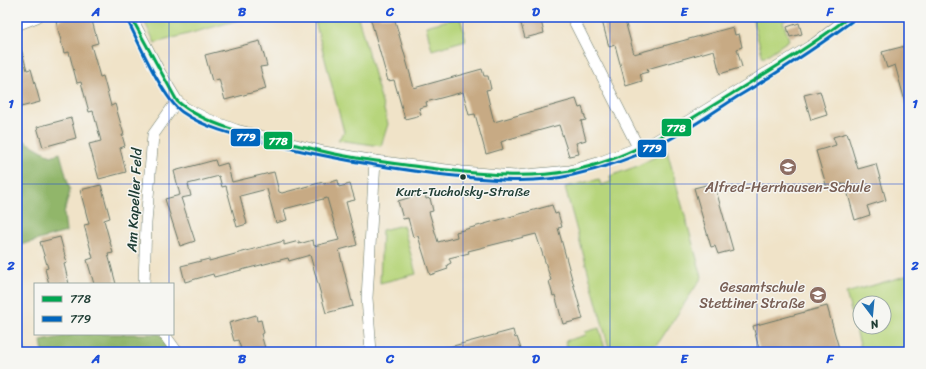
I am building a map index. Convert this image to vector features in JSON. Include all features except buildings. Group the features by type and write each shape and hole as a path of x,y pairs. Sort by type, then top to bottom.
{"street":[{"path":"17,24 37,17"},
{"path":"131,17 177,101 185,108 207,119 236,130 324,152 375,161 462,172 515,176 570,171 598,163 654,142 808,47 849,17"},
{"path":"572,17 638,147"},
{"name":"Am Kapeller Feld","path":"144,283 153,135 177,101"},
{"path":"371,352 366,298 375,161"},
{"path":"165,335 177,352"}],"green space":[{"path":"142,17 250,17 155,43"},
{"path":"314,17 358,17 388,124 381,146 338,140 344,132"},
{"path":"460,17 466,40 432,50 426,26"},
{"path":"752,17 793,17 783,21 789,40 763,58"},
{"path":"23,140 51,156 60,153 70,190 64,213 66,232 17,246 17,142"},
{"path":"667,151 702,277 659,342 648,352 610,352 565,187 599,179 601,185 611,182 610,176 635,167"},
{"path":"403,225 416,274 380,283 382,230"},
{"path":"909,275 909,352 862,352 857,335 892,335 892,295 852,295 852,315 846,293"},
{"path":"599,328 606,352 569,352 565,341 586,335 585,332"},
{"path":"71,335 161,335 173,352 43,352 41,341"}],"waterway":[{"path":"17,323 24,352"}],"transit line":[{"name":"778","path":"131,17 177,101 190,111 206,119 240,132 351,157 496,175 552,174 592,166 613,159 673,130 805,48 849,17"},
{"name":"779","path":"127,19 159,83 167,95 182,112 215,129 296,150 356,162 452,176 504,180 540,180 583,173 625,160 666,142 781,70 852,21"}],"place":[{"name":"Alfred-Herrhausen-Schule","path":"788,167"},
{"name":"Kurt-Tucholsky-Straße","path":"463,177"},
{"name":"Gesamtschule Stettiner Straße","path":"818,295"}]}
